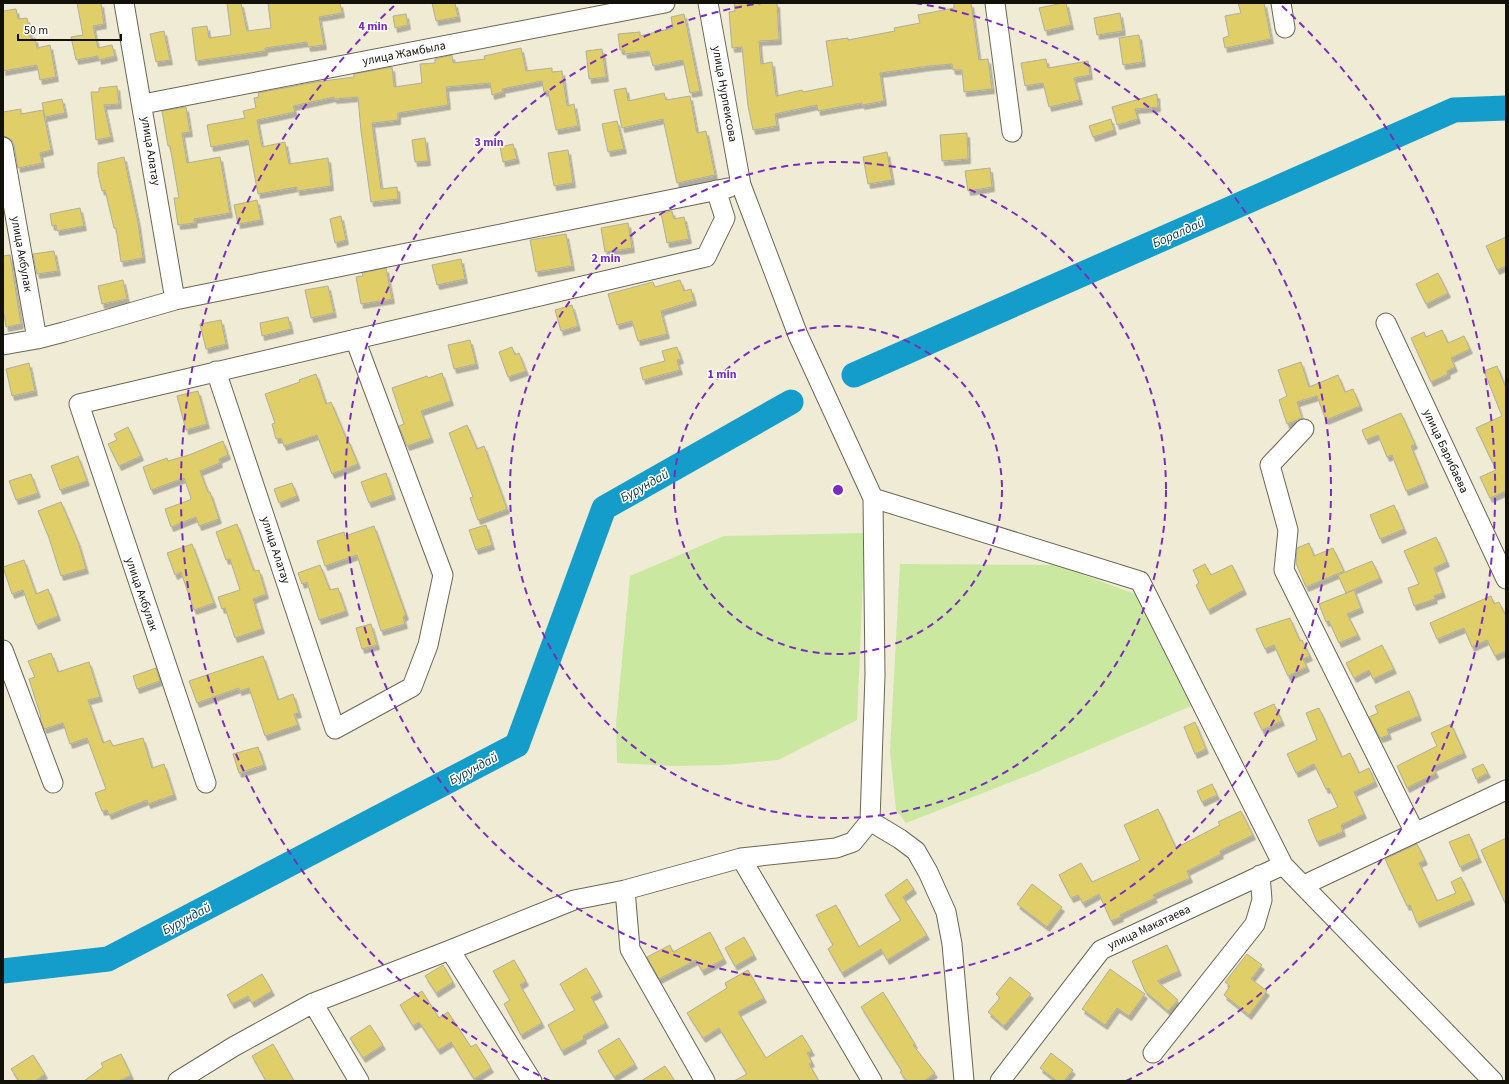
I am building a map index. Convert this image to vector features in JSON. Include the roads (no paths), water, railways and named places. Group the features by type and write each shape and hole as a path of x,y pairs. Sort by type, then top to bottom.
{"street":[{"name":"улица Алатау","path":"124,3 143,104 176,300"},
{"name":"улица Жамбыла","path":"143,104 665,3"},
{"name":"улица Нурпеисова","path":"708,3 741,185 798,335 873,498"},
{"path":"995,3 1012,132"},
{"path":"1280,3 1285,28"},
{"name":"улица Акбулак","path":"3,146 37,339"},
{"path":"3,345 37,339 176,300 741,185"},
{"path":"216,371 706,257 725,218 716,190"},
{"name":"улица Барибаева","path":"1386,323 1506,580"},
{"name":"улица Алатау","path":"216,371 335,729 412,687 428,645 443,575 355,339"},
{"name":"улица Акбулак","path":"206,783 79,404 216,371"},
{"path":"1304,429 1270,464 1288,530 1284,570 1415,833"},
{"path":"178,1081 233,1047 313,1003 574,900 625,890 741,858 836,848 853,842 870,821 875,675 873,498 1140,580 1283,865 1493,1081"},
{"path":"3,650 53,783"},
{"path":"1304,885 1506,790"},
{"path":"870,821 900,838 916,851 928,872 946,912 952,944 964,1081"},
{"path":"741,858 872,1081"},
{"name":"улица Макатаева","path":"1000,1081 1101,950 1283,865"},
{"path":"1153,1053 1255,924 1262,900 1260,875"},
{"path":"625,890 630,950 705,1081"},
{"path":"450,950 532,1081"},
{"path":"313,1003 359,1081"}],"waterway":[{"name":"Боралдай","path":"854,375 1454,110 1506,108"},
{"name":"Бурундай","path":"3,971 108,959 517,745 604,508 791,402"}]}
